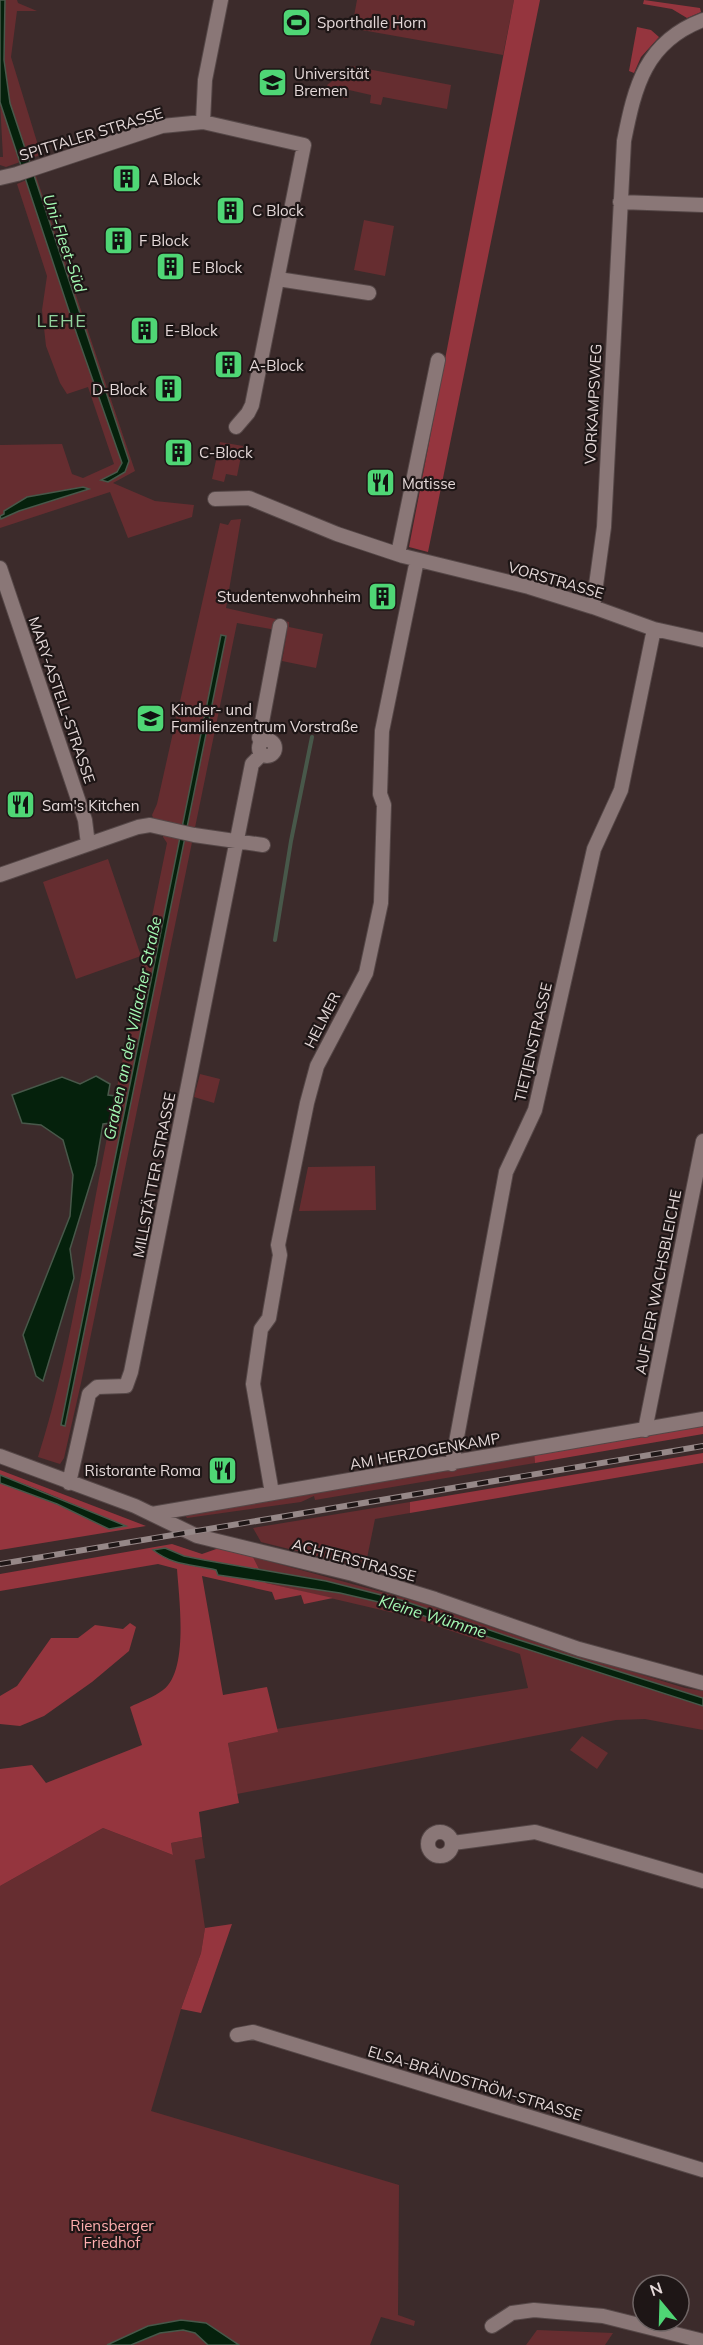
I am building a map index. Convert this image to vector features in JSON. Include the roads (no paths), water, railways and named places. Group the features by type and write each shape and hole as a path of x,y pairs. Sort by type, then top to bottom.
{"street":[{"path":"203,122 205,80 221,0"},
{"name":"VORKAMPSWEG","path":"593,607 604,527 624,141 638,83 659,48 674,34 703,20"},
{"name":"SPITTALER STRASSE","path":"0,178 162,126 203,122 304,145 252,405 236,427"},
{"path":"620,202 703,206"},
{"path":"278,279 369,293"},
{"path":"398,554 438,360"},
{"name":"VORSTRASSE","path":"215,499 249,498 337,534 417,560 529,587 654,629 703,640"},
{"name":"HELMER","path":"272,1493 255,1400 254,1373 261,1329 269,1318 280,1254 278,1245 307,1103 326,1048 366,973 381,903 384,805 380,794 382,731 417,560"},
{"name":"MARY-ASTELL-STRASSE","path":"0,568 85,820 88,844"},
{"path":"237,842 252,764 262,748 259,738 280,626"},
{"name":"TIETJENSTRASSE","path":"452,1464 506,1172 535,1110 594,849 621,790 654,629"},
{"path":"0,875 138,827 150,825 194,835 264,845"},
{"name":"MILLSTÄTTER STRASSE","path":"69,1483 89,1394 97,1387 126,1386 132,1372 237,842"},
{"name":"AUF DER WACHSBLEICHE","path":"645,1430 703,1141"},
{"name":"AM HERZOGENKAMP","path":"152,1514 703,1419"},
{"name":"ACHTERSTRASSE","path":"0,1456 152,1514 176,1528 197,1536 352,1574 435,1599 579,1649 703,1683"},
{"path":"453,1843 535,1832 703,1881"},
{"name":"ELSA-BRÄNDSTRÖM-STRASSE","path":"237,2035 253,2032 703,2170"},
{"path":"492,2326 512,2313 534,2310 555,2311 603,2316 703,2342"}],"water":[{"path":"0,0 5,0 4,60 10,103 129,461 125,472 108,482 101,480 117,472 122,463 0,102"},
{"path":"83,487 89,489 1,519 0,516 4,514 4,511 27,497"},
{"path":"221,635 226,636 65,1426 61,1425"},
{"path":"96,1076 110,1084 108,1095 116,1096 111,1123 103,1124 96,1165 70,1249 74,1278 43,1381 36,1376 23,1335 70,1216 73,1175 63,1140 41,1125 22,1123 12,1095 62,1077 80,1084"},
{"path":"0,1475 126,1526 109,1529 57,1504 0,1483"},
{"name":"Kleine Wümme","path":"165,1548 184,1556 326,1581 401,1600 703,1698 703,1706 387,1604 340,1593 218,1575 216,1570 176,1562 153,1550"},
{"path":"181,2320 206,2323 239,2345 208,2345 195,2333 183,2330 160,2333 131,2345 107,2345 148,2326"}],"waterway":[{"path":"275,940 291,841 312,737"}],"railway":[{"path":"0,1564 703,1446"}],"place":[{"name":"Sporthalle Horn","path":"296,22"},
{"name":"Universität Bremen","path":"273,82"},
{"name":"A Block","path":"127,179"},
{"name":"C Block","path":"231,210"},
{"name":"F Block","path":"118,240"},
{"name":"E Block","path":"171,267"},
{"name":"E-Block","path":"144,330"},
{"name":"A-Block","path":"228,365"},
{"name":"D-Block","path":"168,389"},
{"name":"C-Block","path":"178,452"},
{"name":"Matisse","path":"381,483"},
{"name":"Studentenwohnheim","path":"382,596"},
{"name":"Kinder- und Familienzentrum Vorstraße","path":"150,718"},
{"name":"Sam's Kitchen","path":"21,805"},
{"name":"Ristorante Roma","path":"222,1470"}],"district":[{"name":"LEHE","path":"62,320"}],"water label":[{"name":"Uni-Fleet-Süd","path":"65,243"},
{"name":"Graben an der Villacher Straße","path":"132,1028"}],"park label":[{"name":"Riensberger Friedhof","path":"112,2234"}]}
